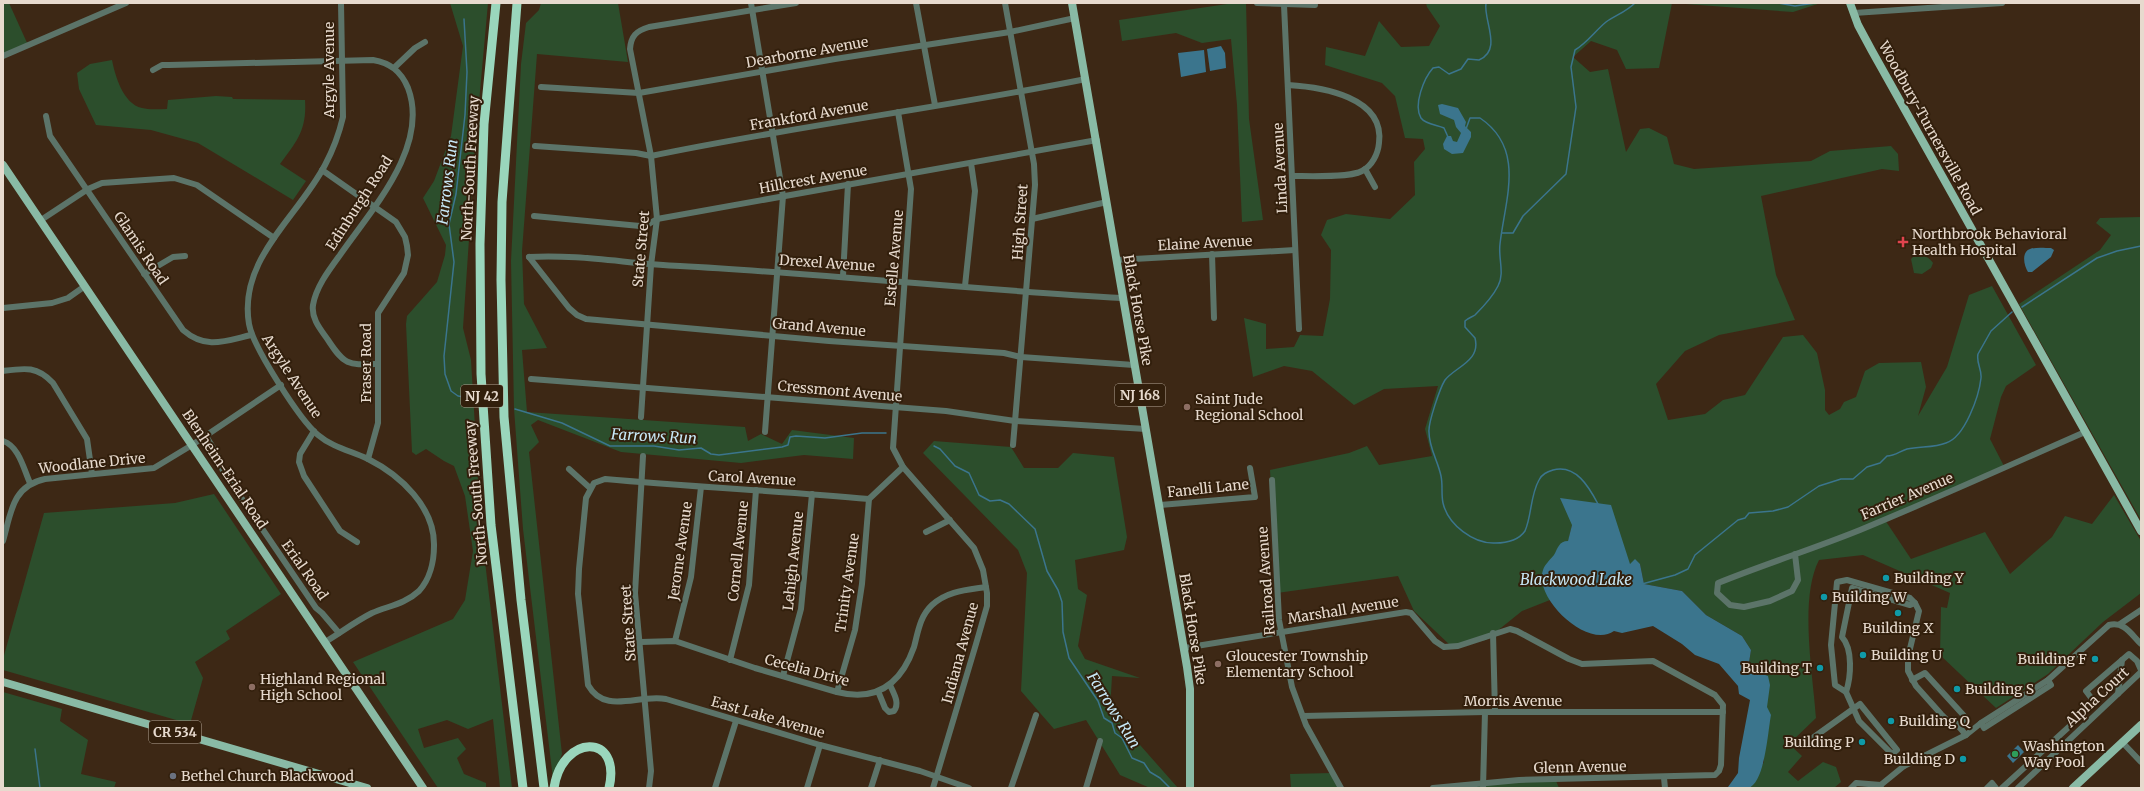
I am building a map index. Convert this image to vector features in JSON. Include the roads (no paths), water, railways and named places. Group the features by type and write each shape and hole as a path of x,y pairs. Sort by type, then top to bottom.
{"highway":[{"name":"North-South Freeway","path":"496,3 484,131 480,244 481,374 491,525 523,788"},
{"name":"NJ 42","path":"517,3 502,202 501,280 504,417 521,600 544,788"},
{"path":"554,788 557,774 564,760 576,750 590,747 602,751 610,759 612,771 609,788"}],"main road":[{"name":"Black Horse Pike","path":"1072,3 1097,140 1122,298 1160,505 1184,648 1190,689 1190,788"},
{"name":"Woodbury-Turnersville Road","path":"1850,3 1869,45 2141,531"},
{"name":"Blenheim-Erial Road","path":"3,165 423,788"},
{"name":"CR 534","path":"3,682 345,785 367,788"},
{"path":"2073,788 2141,725"}],"street":[{"path":"3,56 126,3"},
{"name":"Argyle Avenue","path":"325,642 372,613 388,608 413,596 425,582 434,556 433,532 421,504 411,491 392,473 368,459 328,442 314,431 281,385 252,335 248,308 250,285 254,272 274,238 322,170 336,141 343,116 341,3"},
{"path":"751,3 783,196 765,432"},
{"path":"752,11 796,3"},
{"path":"916,3 935,105"},
{"name":"High Street","path":"1005,3 1032,152 1035,185 1013,445"},
{"path":"1257,3 1315,5"},
{"path":"1854,13 2002,3"},
{"name":"Linda Avenue","path":"1284,5 1299,329"},
{"name":"State Street","path":"642,417 642,388 651,265 657,219 651,156 630,49 632,38 636,32 649,27 752,11"},
{"name":"Dearborne Avenue","path":"542,86 639,93 923,45 1010,32 1075,18"},
{"path":"153,70 169,65 343,62 372,60 394,67 415,48 425,42"},
{"name":"Edinburgh Road","path":"378,364 356,365 343,360 319,327 313,310 317,292 332,265 388,186 403,158 411,134 412,102 407,87 394,67"},
{"name":"Frankford Avenue","path":"535,146 636,153 651,156 935,105 1020,92 1086,79"},
{"path":"1288,85 1315,87 1340,94 1362,105 1376,118 1380,134 1379,148 1374,159 1365,169 1352,174 1292,176"},
{"name":"Estelle Avenue","path":"894,408 910,206 910,175 898,112"},
{"name":"Glamis Road","path":"46,116 50,136 88,189 178,324 189,335 213,344 252,335"},
{"name":"Hillcrest Avenue","path":"534,216 640,226 647,225 657,219 848,184 910,175 1097,140"},
{"path":"965,286 975,191 971,163"},
{"path":"1365,169 1375,187"},
{"name":"Fraser Road","path":"322,170 400,226 406,237 408,255 401,279 378,313 378,423 368,459"},
{"path":"41,220 88,189 102,183 174,178 188,181 209,192 274,238"},
{"path":"844,276 848,184"},
{"path":"1032,219 1107,202"},
{"name":"Elaine Avenue","path":"1116,260 1296,250"},
{"path":"1212,254 1214,318"},
{"path":"144,274 173,257 184,256"},
{"name":"Drexel Avenue","path":"529,257 553,256 651,265 844,276 965,286 1026,293 1122,298"},
{"name":"Grand Avenue","path":"529,257 569,308 580,318 1134,365"},
{"path":"3,308 52,303 68,298 85,286"},
{"path":"3,371 23,368 35,370 46,375 53,383 87,439 92,474"},
{"name":"Cressmont Avenue","path":"531,380 946,411 1015,420 1146,429"},
{"name":"Woodlane Drive","path":"3,541 5,529 14,502 20,492 30,483 45,479 154,468 206,436 281,385"},
{"name":"Indiana Avenue","path":"894,408 894,454 903,467 974,548 983,570 986,587 986,606 933,788"},
{"path":"314,431 300,454 299,462 304,476 340,531 357,542"},
{"name":"Farrier Avenue","path":"1795,554 1798,580 1792,591 1770,601 1744,607 1730,606 1717,593 1718,583 1900,514 2085,432"},
{"name":"Erial Road","path":"206,436 217,454 223,471 316,608 326,617 339,633"},
{"path":"3,442 8,443 14,449 30,483"},
{"name":"State Street","path":"643,456 635,593 646,698 651,771 649,788"},
{"path":"869,499 903,467"},
{"name":"Fanelli Lane","path":"1160,505 1255,497 1250,468"},
{"path":"569,469 590,488"},
{"name":"Carol Avenue","path":"590,488 594,483 606,479 701,488 756,490 869,499"},
{"name":"Railroad Avenue","path":"1272,480 1280,632 1292,687 1303,716 1341,788"},
{"name":"East Lake Avenue","path":"590,488 586,498 578,570 578,594 584,661 588,685 592,693 599,699 610,702 646,698 666,699 820,745 880,760 969,788"},
{"name":"Jerome Avenue","path":"675,641 692,577 701,488"},
{"name":"Cornell Avenue","path":"730,660 749,585 756,490"},
{"name":"Lehigh Avenue","path":"783,676 801,609 812,494"},
{"name":"Trinity Avenue","path":"837,692 855,630 862,584 869,499"},
{"path":"926,532 950,520"},
{"path":"1904,766 1859,722 1846,692 1835,685 1831,645 1837,582 1847,580 1910,598 1915,603 1919,611 1907,666 1912,680 1941,714 1958,726 1966,735"},
{"name":"Cecelia Drive","path":"641,642 675,641 730,660 837,692 859,695 878,691 890,685 906,666 922,619 932,605 954,592 986,587"},
{"path":"1846,692 1850,680 1848,643 1842,637 1852,588 1910,605 1915,603"},
{"path":"1851,788 1856,783 1879,786 1904,766 1966,735 1981,723 2048,680 2109,625 2120,624 2141,610"},
{"name":"Marshall Avenue","path":"1184,648 1406,612 1411,613 1435,641 1444,648 1458,646 1493,633 1510,629 1518,631 1569,659 1582,664 1653,661 1714,695 1722,702 1723,712"},
{"path":"2120,624 2141,644"},
{"path":"1493,633 1495,712"},
{"path":"2002,788 2095,703 2086,691 2129,654 2139,660"},
{"path":"2118,694 2122,660"},
{"name":"Alpha Court","path":"2018,788 2141,671 2139,660"},
{"path":"1912,680 1925,674 1966,718 1958,726"},
{"path":"878,691 885,708 889,712 894,711 897,707 897,701 890,685"},
{"path":"1807,742 1852,708 1860,704 1897,750 1892,754"},
{"path":"1484,786 1485,712"},
{"name":"Morris Avenue","path":"1303,716 1485,712 1723,712"},
{"name":"Glenn Avenue","path":"1433,788 1484,786 1519,780 1709,777 1717,774 1721,765 1723,712"},
{"path":"1012,788 1036,715"},
{"path":"715,788 736,721"},
{"path":"1086,788 1100,741"},
{"path":"2053,741 2060,749"},
{"path":"2122,742 2141,762"},
{"path":"807,788 820,745"},
{"path":"871,788 880,760"},
{"path":"2030,762 2037,770"},
{"path":"1664,778 1665,788"},
{"path":"1987,788 1992,783 1996,788"}],"water":[{"path":"1221,46 1225,53 1226,68 1210,71 1207,49"},
{"path":"1204,50 1206,72 1181,77 1178,53"},
{"path":"1442,104 1458,108 1466,122 1465,126 1471,132 1471,137 1463,153 1452,154 1444,149 1443,144 1447,136 1451,136 1453,141 1457,142 1461,133 1456,127 1454,120 1440,114 1438,105"},
{"path":"2035,248 2051,248 2054,250 2051,257 2032,272 2028,272 2025,266 2025,253 2030,249"},
{"name":"Blackwood Lake","path":"1560,498 1611,505 1630,564 1635,559 1640,564 1644,584 1682,591 1706,615 1742,636 1751,650 1748,669 1768,676 1770,685 1767,707 1771,715 1765,756 1758,777 1754,784 1748,788 1723,788 1728,787 1738,773 1739,758 1750,700 1739,694 1738,686 1719,664 1695,655 1682,644 1653,626 1622,633 1614,631 1603,635 1591,633 1577,627 1554,607 1546,594 1542,581 1543,570 1558,547 1563,542 1568,541 1572,525"},
{"name":"Washington Way Pool","path":"2018,745 2024,752 2013,763 2007,756"}],"waterway":[{"path":"1448,137 1444,128 1428,123 1421,118 1418,106 1419,99 1426,78 1433,68 1439,67 1449,74 1461,69 1468,59 1479,60 1486,55 1490,49 1491,42 1486,3"},
{"path":"1502,233 1513,233 1523,216 1566,174 1576,107 1571,67 1575,50 1606,22 1635,3"},
{"path":"1778,3 1795,6 1815,3"},
{"name":"Farrows Run","path":"464,19 467,72 465,115 456,194 449,224 454,262 444,356 445,374 451,391 458,396 476,399"},
{"path":"1466,129 1470,118 1480,118 1494,130 1503,144 1508,160 1508,193 1500,244 1500,281 1493,294 1484,305 1475,315 1465,321 1465,327 1475,338 1476,346 1474,352 1466,363 1449,375 1445,380 1437,398 1430,421 1429,438 1441,476 1443,503 1450,519 1463,532 1479,540 1495,543 1512,541 1525,531 1536,486 1543,475 1553,470 1568,470 1581,478 1598,504"},
{"path":"2022,307 2097,258 2117,251 2141,246"},
{"path":"1642,584 1675,575 1688,569 1695,555 1738,520 1745,518 1749,513 1773,511 1788,507 1819,486 1841,479 1853,479 1867,467 1880,463 1887,456 1907,449 1941,445 1953,439 1965,425 1974,405 1980,386 1981,375 1978,354 1991,331 2012,312"},
{"name":"Farrows Run","path":"515,409 562,423 610,446 654,446 679,450 701,448 711,454 719,455 782,447 788,445 790,437 796,436 825,438 862,433 886,433"},
{"name":"Farrows Run","path":"934,446 940,449 955,466 969,473 979,495 990,501 1000,500 1009,504 1035,529 1047,571 1058,590 1062,602 1063,632 1069,658 1098,701 1104,718 1112,723 1115,733 1122,738 1132,758 1144,763 1150,772 1160,778 1170,788"},
{"path":"35,749 40,788"}],"place":[{"name":"Northbrook Behavioral Health Hospital","path":"1903,242"},
{"name":"Saint Jude Regional School","path":"1187,407"},
{"name":"Building Y","path":"1886,578"},
{"name":"Building W","path":"1824,597"},
{"name":"Building X","path":"1898,613"},
{"name":"Building U","path":"1863,655"},
{"name":"Building F","path":"2095,659"},
{"name":"Gloucester Township Elementary School","path":"1218,664"},
{"name":"Building T","path":"1820,668"},
{"name":"Highland Regional High School","path":"252,687"},
{"name":"Building S","path":"1957,689"},
{"name":"Building Q","path":"1891,721"},
{"name":"Building P","path":"1862,742"},
{"name":"Washington Way Pool","path":"2015,754"},
{"name":"Building D","path":"1963,759"},
{"name":"Bethel Church Blackwood","path":"173,776"}]}
